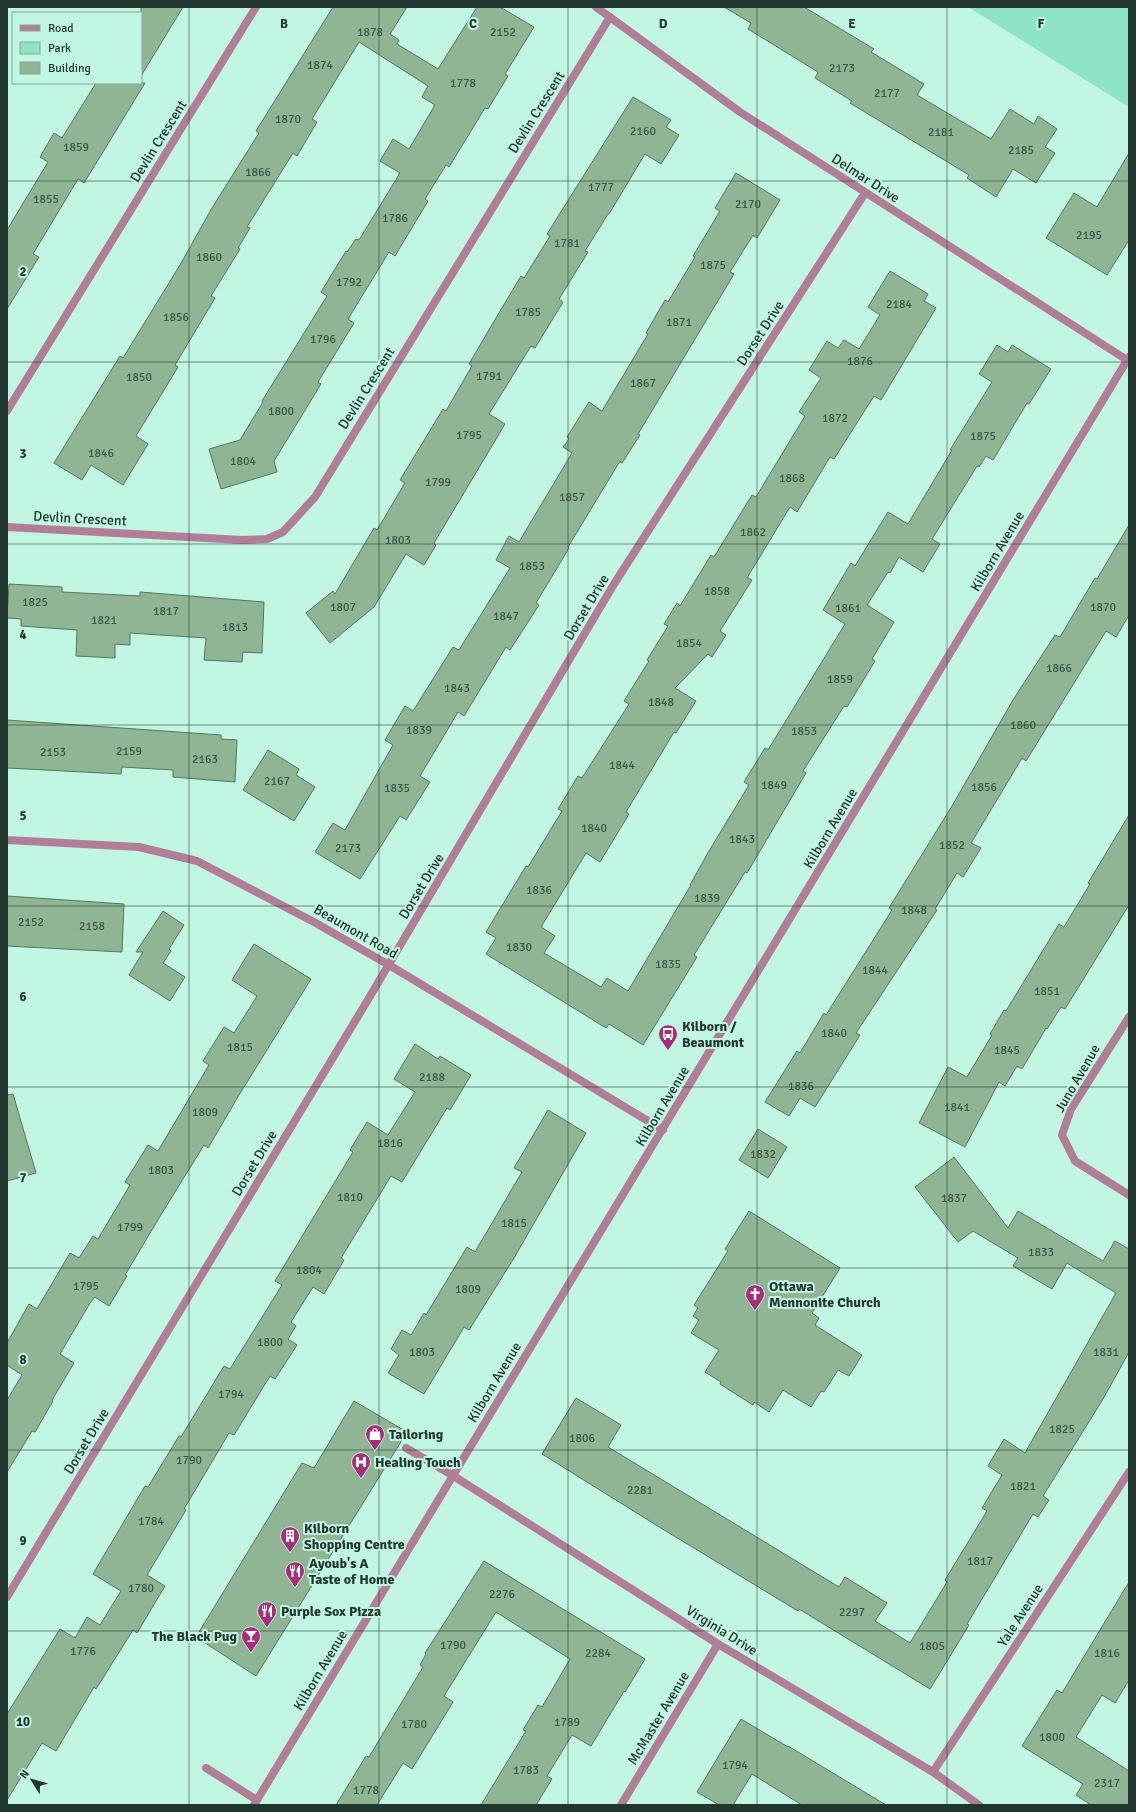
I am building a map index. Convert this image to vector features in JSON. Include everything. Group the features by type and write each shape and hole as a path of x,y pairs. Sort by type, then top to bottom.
{"street":[{"name":"Devlin Crescent","path":"7,411 256,7"},
{"name":"Delmar Drive","path":"596,7 740,112 865,193 1128,359"},
{"name":"Devlin Crescent","path":"7,527 242,540 267,539 283,532 315,497 610,17"},
{"name":"Dorset Drive","path":"7,1597 389,965 614,584 865,193"},
{"name":"Kilborn Avenue","path":"255,1802 452,1474 663,1130 1128,359"},
{"name":"Beaumont Road","path":"7,840 139,847 197,861 314,922 389,965 663,1130"},
{"name":"Juno Avenue","path":"1129,1017 1071,1109 1062,1135 1075,1161 1129,1195"},
{"name":"Virginia Drive","path":"406,1448 452,1474 718,1644 933,1772 980,1805"},
{"name":"Yale Avenue","path":"933,1772 1129,1472"},
{"name":"McMaster Avenue","path":"620,1805 718,1644"},
{"path":"206,1768 255,1802"}],"green space":[{"path":"968,7 1129,7 1129,107"}],"building":[{"path":"141,7 183,7 142,74 142,12"},
{"path":"333,7 407,7 390,34 399,40 397,44 438,69 477,7 500,7 534,27 505,74 508,76 488,109 485,108 449,167 446,165 425,199 428,201 395,256 389,252 348,319 354,323 318,382 321,384 274,461 277,472 221,489 209,449 240,440 263,402 262,401 327,296 321,292 346,251 347,252 356,239 359,240 400,173 380,161 393,139 409,149 435,105 422,97 428,86 359,42 312,119 317,122 297,156 293,153 247,227 250,228 238,248 240,249 211,296 215,298 175,365 178,367 136,436 148,444 123,485 91,465 82,480 54,463 120,356 123,358 180,265 212,208 259,133 256,131"},
{"path":"724,7 804,7 874,49 871,52 924,84 917,95 991,139 1010,109 1034,124 1038,116 1057,129 1045,147 1055,153 1036,183 1013,169 996,197 967,178 969,175 850,103 852,101 815,78 818,72 748,29 751,23"},
{"path":"145,83 84,183 78,179 33,254 39,257 7,309 7,230 48,162 40,157 54,133 62,138 95,84"},
{"path":"633,97 671,120 666,127 679,135 661,164 645,154 585,251 588,252 559,299 563,302 535,348 531,346 489,414 505,424 434,543 436,545 424,565 406,554 374,607 330,643 306,613 333,591 335,594 374,528 377,530 405,483 400,480 443,409 446,411 472,366 469,364 493,323 521,276 524,278 550,236 547,234"},
{"path":"1129,153 1129,240 1107,275 1046,238 1074,193 1097,207"},
{"path":"736,173 780,200 757,238 753,235 730,272 734,274 638,434 640,435 622,463 620,461 568,547 569,548 536,603 539,605 510,650 506,647 464,716 458,712 420,776 430,782 406,820 400,816 360,879 315,852 333,823 345,830 393,745 385,740 405,706 413,711 453,647 459,650 510,568 496,560 509,536 519,542 572,453 563,447 569,439 567,437 589,402 602,411 648,334 646,333 665,300 668,302 695,257 693,256 720,211 715,208"},
{"path":"890,271 928,294 924,301 936,308 881,400 874,396 834,459 830,457 797,512 790,507 747,578 752,580 720,631 726,635 712,657 708,654 675,688 696,701 676,733 674,732 626,812 629,814 600,862 586,853 541,927 555,936 544,953 601,987 607,978 628,991 749,785 744,782 765,748 768,750 845,624 823,610 851,563 855,566 888,512 908,524 952,450 950,450 992,382 979,374 997,345 1008,352 1012,345 1051,369 1029,404 1027,403 993,460 986,456 979,467 977,466 932,539 940,544 923,572 899,557 890,573 888,572 867,605 894,622 872,659 875,661 847,707 844,706 803,771 806,773 747,873 745,872 694,955 697,957 643,1045 609,1024 606,1028 486,954 496,938 486,932 526,866 528,867 562,811 558,809 578,776 582,778 629,704 624,701 649,661 647,660 668,626 664,624 677,603 680,606 711,555 714,557 752,495 756,497 805,416 799,412 821,378 809,370 827,341 838,348 844,340 859,349 880,315 868,307"},
{"path":"1129,525 1129,615 1116,637 1106,631 1026,761 1022,758 971,843 981,848 963,877 957,873 935,909 937,910 856,1033 860,1035 815,1107 800,1098 789,1116 765,1102 797,1051 800,1053 824,1013 826,1015 892,910 889,908 952,806 1013,700 1055,635 1060,637"},
{"path":"9,584 62,587 62,592 140,596 140,592 264,602 262,653 243,652 242,662 204,660 206,638 130,633 130,645 115,644 115,658 76,656 77,630 21,626 21,619 7,618"},
{"path":"7,720 221,735 221,739 237,740 235,782 173,777 173,770 122,767 121,774 7,768"},
{"path":"268,750 299,769 296,775 315,787 294,821 243,790"},
{"path":"1129,815 1129,905 1065,1009 1061,1007 1047,1029 1046,1028 1022,1069 1017,1066 1005,1086 999,1082 965,1147 919,1123 948,1067 967,1077 992,1035 990,1034 1004,1010 1006,1011 1059,924 1064,927 1090,884 1088,883"},
{"path":"7,896 124,904 122,952 7,946"},
{"path":"163,911 184,925 169,949 171,951 163,963 185,977 170,1001 129,975 143,952 136,952"},
{"path":"254,944 311,979 208,1148 204,1145 125,1275 127,1276 109,1306 95,1297 90,1303 60,1354 74,1363 35,1432 32,1431 7,1472 7,1400 22,1375 7,1365 7,1343 29,1304 37,1309 70,1253 79,1258 93,1236 98,1239 130,1185 125,1182 148,1145 158,1151 209,1065 203,1061 224,1027 234,1033 257,996 232,980"},
{"path":"415,1044 438,1059 440,1056 471,1075 450,1110 447,1108 402,1182 391,1176 341,1258 344,1260 324,1294 313,1287 291,1322 296,1326 288,1339 297,1345 275,1379 270,1376 234,1435 229,1433 184,1509 186,1510 147,1575 165,1586 137,1633 133,1630 96,1689 94,1687 56,1751 42,1743 7,1800 7,1714 60,1629 75,1638 87,1617 100,1625 121,1591 93,1574 145,1486 148,1487 179,1436 181,1437 224,1366 230,1369 282,1285 275,1281 353,1152 350,1150 367,1122 388,1135 415,1092 394,1079"},
{"path":"13,1094 36,1173 7,1181 7,1095"},
{"path":"548,1110 586,1133 514,1258 469,1330 464,1327 424,1394 388,1373 399,1355 391,1349 402,1330 411,1335 424,1313 426,1315 467,1247 475,1252 522,1172 514,1168"},
{"path":"758,1129 787,1147 768,1178 739,1160"},
{"path":"954,1157 1008,1228 1018,1211 1103,1261 1115,1241 1129,1249 1129,1352 1103,1399 1043,1496 1049,1500 1038,1517 1033,1514 930,1689 799,1609 798,1611 656,1525 542,1454 576,1398 621,1425 608,1447 839,1587 845,1577 887,1603 875,1621 910,1643 947,1582 945,1580 987,1511 982,1508 1002,1475 988,1466 1004,1439 1025,1453 1116,1293 1067,1263 1052,1289 1013,1266 1018,1258 973,1231 958,1242 915,1187"},
{"name":"Ottawa Mennonite Church","path":"749,1211 840,1268 812,1313 819,1318 815,1325 862,1355 849,1376 838,1370 824,1392 821,1391 811,1407 783,1390 769,1412 754,1402 753,1405 720,1384 721,1382 705,1372 719,1350 691,1333 699,1320 693,1316 698,1308 694,1305 728,1251 725,1249"},
{"name":"Kilborn Shopping Centre","path":"354,1401 407,1432 256,1676 196,1637 302,1463 314,1468"},
{"path":"484,1561 645,1659 625,1692 624,1691 591,1746 572,1735 547,1776 552,1779 536,1805 481,1805 526,1731 523,1730 538,1705 542,1707 570,1659 496,1612 444,1696 453,1702 412,1769 403,1763 377,1805 336,1805 366,1756 369,1757 423,1667 420,1665 426,1654 425,1653"},
{"path":"1129,1582 1129,1680 1115,1703 1102,1695 1076,1737 1129,1771 1129,1805 1091,1805 1076,1795 1083,1784 1022,1746 1057,1690 1062,1693"},
{"path":"741,1719 886,1805 802,1805 752,1774 733,1805 719,1805 697,1792"}],"place":[{"name":"Kilborn / Beaumont","path":"668,1051"},
{"name":"Ottawa Mennonite Church","path":"755,1311"},
{"name":"Tailoring","path":"375,1451"},
{"name":"Healing Touch","path":"361,1479"},
{"name":"Kilborn Shopping Centre","path":"290,1553"},
{"name":"Ayoub's A Taste of Home","path":"295,1588"},
{"name":"Purple Sox Pizza","path":"267,1628"},
{"name":"The Black Pug","path":"251,1653"}]}
